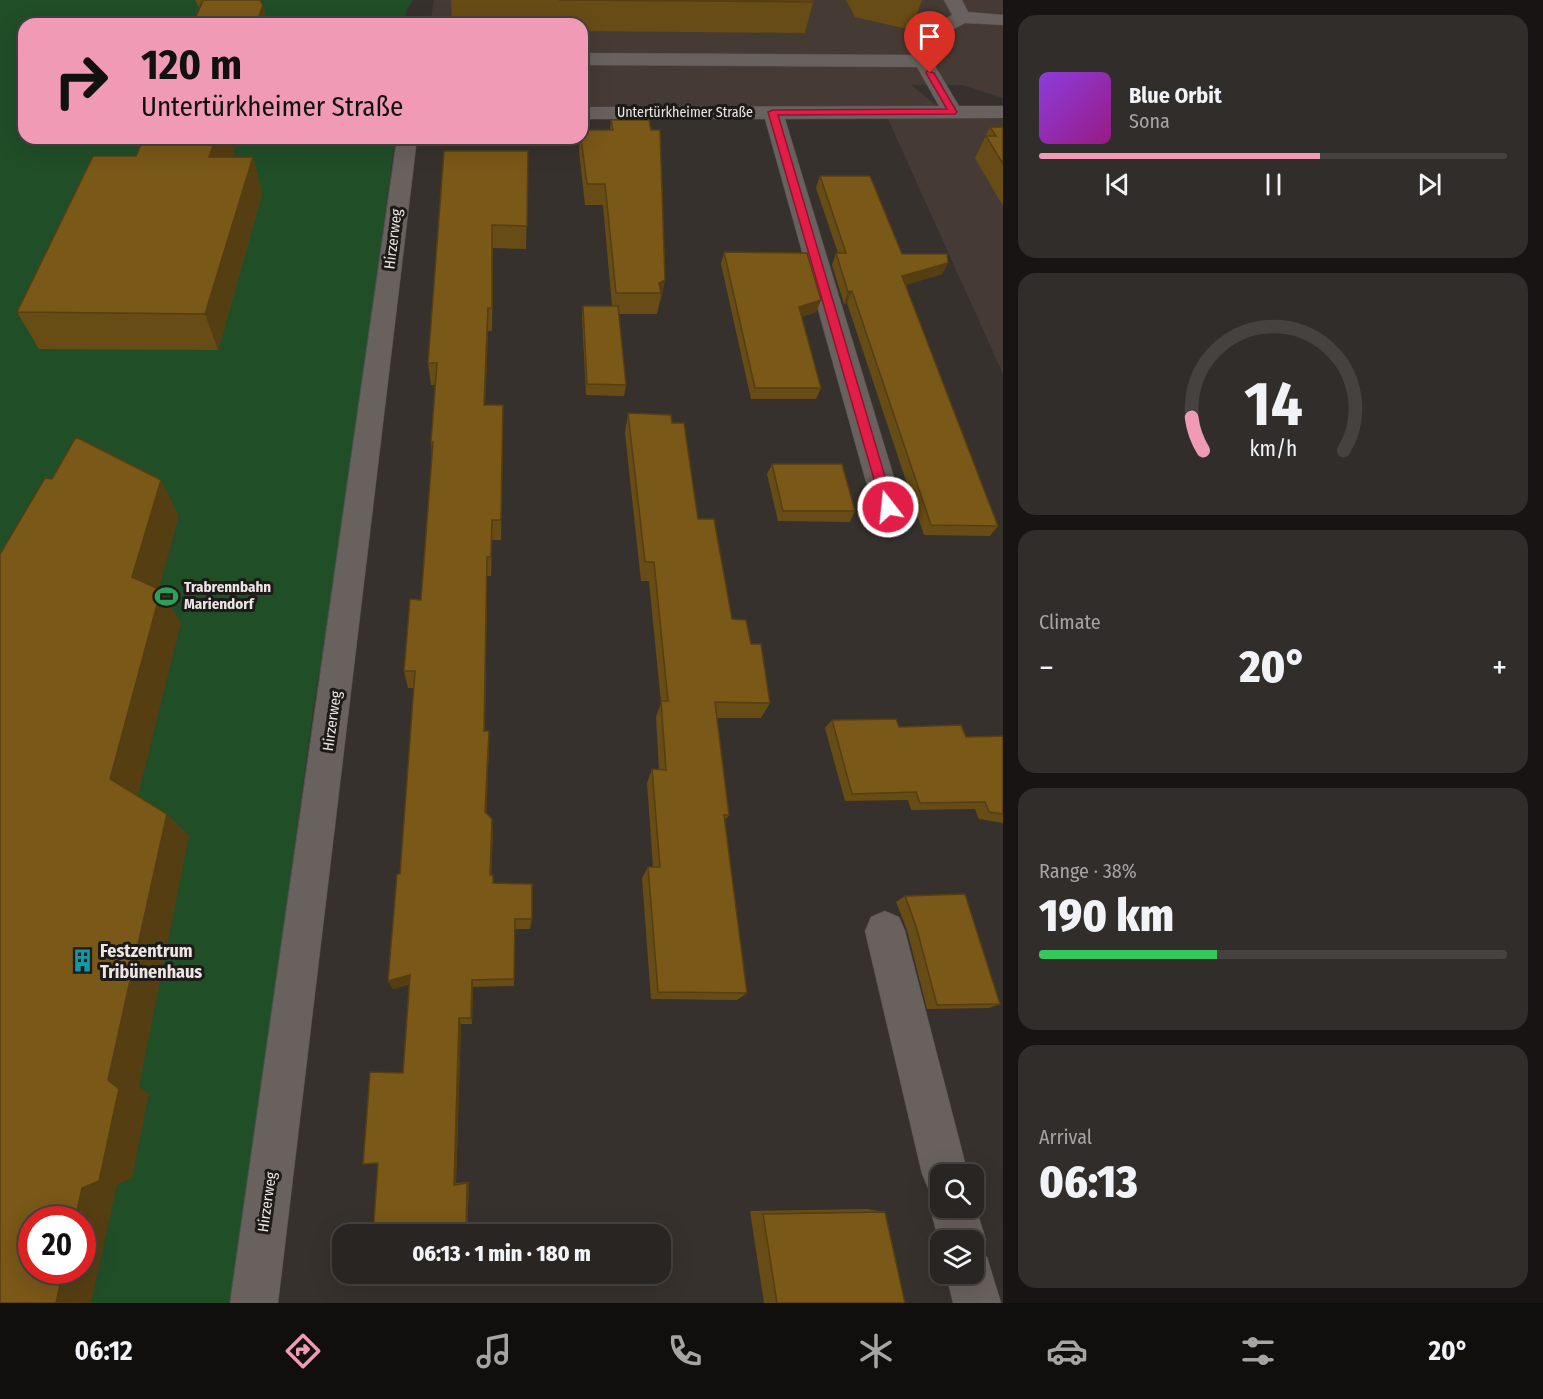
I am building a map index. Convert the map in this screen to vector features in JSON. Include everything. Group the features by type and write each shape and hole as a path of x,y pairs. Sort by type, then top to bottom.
{"street":[{"path":"952,112 923,61 927,36 957,8 1003,20"},
{"path":"588,59 923,61"},
{"name":"Untertürkheimer Straße","path":"588,112 1003,112"},
{"path":"773,112 888,507"},
{"name":"Hirzerweg","path":"254,1303 406,144"},
{"path":"885,931 943,1164"},
{"path":"972,1284 977,1303"}],"shaded area":[{"path":"434,0 1003,0 1003,98 962,85 911,85 936,105 934,107 588,106 588,18 431,18"},
{"path":"888,119 1003,119 1003,374 893,130"}],"green space":[{"name":"Trabrennbahn Mariendorf","path":"0,0 413,0 407,9 405,18 18,18 18,144 394,144 350,482 313,710 233,1303 0,1303"}],"building":[{"path":"203,0 260,0 263,5 258,18 196,18"},
{"path":"559,0 812,0 813,2"},
{"path":"611,120 649,120 651,130 660,130 665,280 659,283 661,293 616,293 605,184 587,184 582,144 588,144 588,130 613,130"},
{"path":"990,127 1003,127 1003,164 986,136 996,136"},
{"path":"141,144 214,144 209,157 253,157 205,314 17,312 93,156 136,156"},
{"path":"444,151 528,151 527,226 492,225 492,308 488,308 484,405 503,405 501,520 492,520 491,557 487,557 484,731 489,731 485,812 492,819 490,875 493,875 493,883 532,884 532,919 515,919 514,979 472,980 471,1018 459,1018 454,1185 467,1183 466,1224 374,1224 378,1163 363,1164 370,1072 403,1073 410,975 388,981 397,874 400,874 415,671 404,671 410,599 421,600 433,442 431,442 437,363 428,363"},
{"path":"820,176 870,176 902,254 947,254 948,263 902,276 998,526 931,525 852,291 848,292 836,253 846,253"},
{"path":"724,252 807,253 821,300 799,307 821,388 755,388"},
{"path":"583,306 618,306 626,385 587,384"},
{"path":"628,413 671,415 672,423 684,423 698,519 714,519 732,619 746,620 751,644 761,644 770,703 715,702 729,815 724,815 747,993 658,992 648,867 660,867 652,769 666,770 661,701 668,701 654,562 645,562"},
{"name":"Festzentrum Tribünenhaus","path":"76,437 161,480 132,577 161,590 110,779 167,814 108,1080 119,1089 99,1181 82,1188 78,1206 18,1206 18,1284 60,1284 56,1303 0,1303 0,554 45,478 52,479"},
{"path":"772,464 842,464 855,511 783,511"},
{"path":"896,719 899,727 961,725 966,737 1003,736 1003,814 989,812 985,802 920,803 916,792 852,794 832,720"},
{"path":"965,894 1000,1004 937,1005 916,926 905,896"},
{"path":"885,1212 905,1303 777,1303 763,1214"}],"place":[{"name":"Trabrennbahn Mariendorf","path":"166,596"},
{"name":"Festzentrum Tribünenhaus","path":"82,961"}],"route":[{"path":"888,507 773,112 952,112 930,73"}]}
